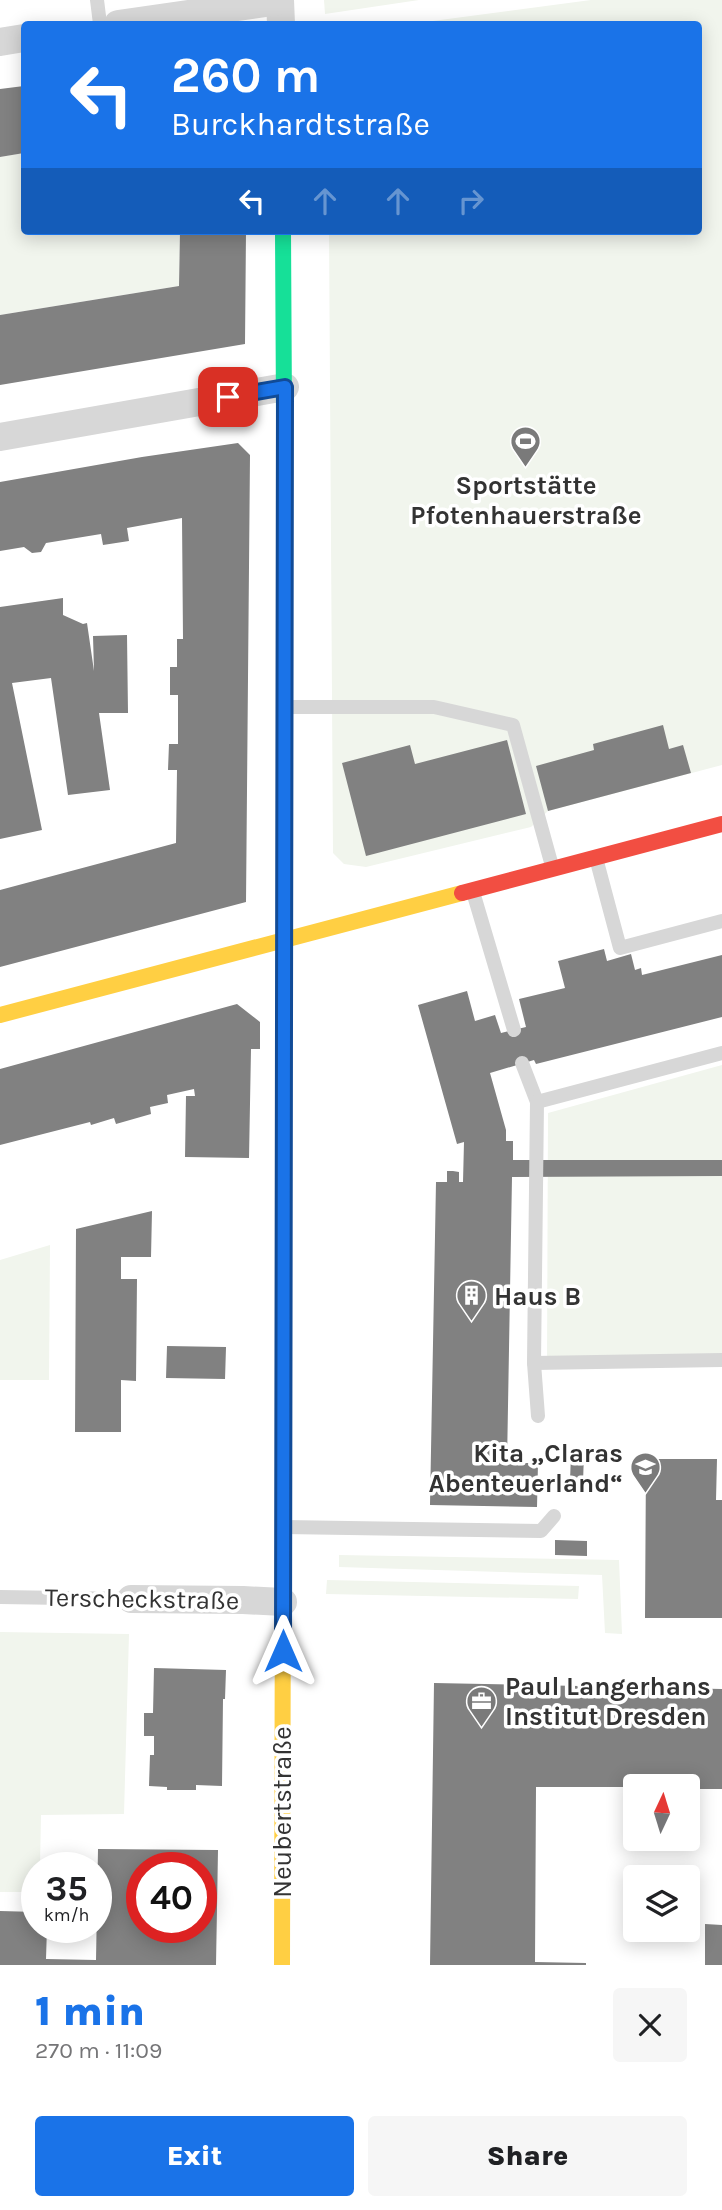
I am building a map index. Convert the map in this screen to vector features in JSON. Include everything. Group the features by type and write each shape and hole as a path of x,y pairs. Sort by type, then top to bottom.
{"street":[{"path":"138,21 280,0 281,21"},
{"path":"0,42 21,38"},
{"name":"Neubertstraße","path":"282,1965 285,707 283,235"},
{"path":"0,437 285,387"},
{"path":"0,1015 722,824"},
{"name":"Terscheckstraße","path":"131,1599 283,1602"}],"lane":[{"path":"97,0 100,21"},
{"path":"285,707 434,707 513,725 552,869"},
{"path":"595,857 620,948 722,921"},
{"path":"473,890 514,1030"},
{"path":"537,1102 722,1053"},
{"path":"522,1063 537,1102 534,1363 538,1416"},
{"path":"534,1363 722,1360"},
{"path":"283,1527 541,1531 554,1516"},
{"name":"Terscheckstraße","path":"0,1597 131,1599"}],"shaded area":[{"path":"324,0 419,0 325,14"},
{"name":"Sportstätte Pfotenhauerstraße","path":"591,0 722,0 722,765 548,811 531,827 366,867 344,864 333,853 329,235 702,235 702,21 433,21"},
{"path":"21,154 21,235 180,235 179,286 0,315 0,157"},
{"path":"722,1065 722,1366 547,1366 548,1113"},
{"path":"50,1245 49,1380 0,1380 0,1260"},
{"path":"339,1555 619,1560 622,1634 605,1633 602,1575 339,1567"},
{"path":"327,1580 579,1586 578,1599 326,1594"},
{"path":"0,1632 129,1634 124,1814 41,1815 40,1852 21,1852 21,1892 0,1892"}],"building":[{"path":"21,86 21,154 0,157 0,89"},
{"path":"180,235 246,235 245,344 0,385 0,315 179,286"},
{"path":"238,443 250,455 246,902 0,967 0,890 176,843 177,770 168,770 169,744 178,744 178,695 170,695 170,667 177,667 177,639 183,639 182,518 127,528 129,541 103,545 101,534 46,543 41,552 32,553 24,547 0,551 0,482"},
{"path":"63,598 63,615 83,624 87,623 94,671 93,636 127,635 128,713 99,713 110,790 68,795 51,678 12,683 42,830 0,839 0,607"},
{"path":"663,725 669,749 683,745 691,773 548,811 536,766 594,750 593,744"},
{"path":"507,740 526,814 366,856 342,763 410,745 415,764"},
{"name":"Haus B","path":"604,949 607,961 631,954 635,970 641,968 642,975 722,955 722,1017 536,1064 534,1060 490,1073 506,1130 506,1141 513,1141 513,1160 722,1160 722,1176 512,1177 507,1463 538,1463 537,1507 430,1505 436,1182 447,1182 447,1171 453,1171 459,1172 459,1182 463,1182 464,1142 457,1144 418,1005 467,991 475,1021 495,1015 501,1033 526,1027 519,999 565,988 558,961"},
{"path":"237,1004 260,1022 260,1049 251,1049 249,1158 185,1157 186,1096 195,1096 194,1089 167,1095 168,1103 150,1107 151,1114 116,1124 114,1118 91,1125 90,1122 0,1145 0,1069"},
{"path":"152,1211 151,1257 121,1257 121,1279 137,1279 136,1381 121,1380 121,1432 75,1432 76,1229"},
{"path":"167,1346 226,1347 225,1379 166,1378"},
{"path":"571,1453 584,1454 583,1482 570,1481"},
{"path":"646,1459 717,1459 716,1500 722,1500 722,1618 645,1618"},
{"path":"555,1540 587,1541 587,1556 555,1555"},
{"path":"154,1668 226,1670 222,1786 196,1785 196,1790 167,1790 167,1787 149,1786 154,1736 144,1736 144,1713 153,1713"},
{"path":"434,1683 722,1689 722,1789 700,1789 700,1774 623,1774 623,1787 536,1787 535,1962 586,1965 430,1965"},
{"path":"98,1849 218,1850 217,1908 217,1852 126,1852 126,1943 216,1943 216,1965 0,1965 0,1911 21,1912 21,1943 46,1943 46,1959 96,1960 96,1943 112,1943 112,1852 98,1852"},
{"path":"705,1924 722,1925 722,1965 705,1965"}],"traffic: fast":[{"path":"283,235 285,594"},
{"path":"283,1313 284,939"}],"traffic: slow":[{"path":"284,939 285,594"},
{"path":"0,1015 462,893"},
{"path":"282,1965 283,1546"}],"traffic: jam":[{"path":"462,893 722,824"},
{"path":"283,1313 283,1546"}],"place":[{"name":"Sportstätte Pfotenhauerstraße","path":"526,469"},
{"name":"Haus B","path":"471,1323"},
{"name":"Kita „Claras Abenteuerland“","path":"646,1495"},
{"name":"Paul Langerhans Institut Dresden","path":"482,1728"}],"route":[{"path":"228,397 285,387 283,1651"}]}
